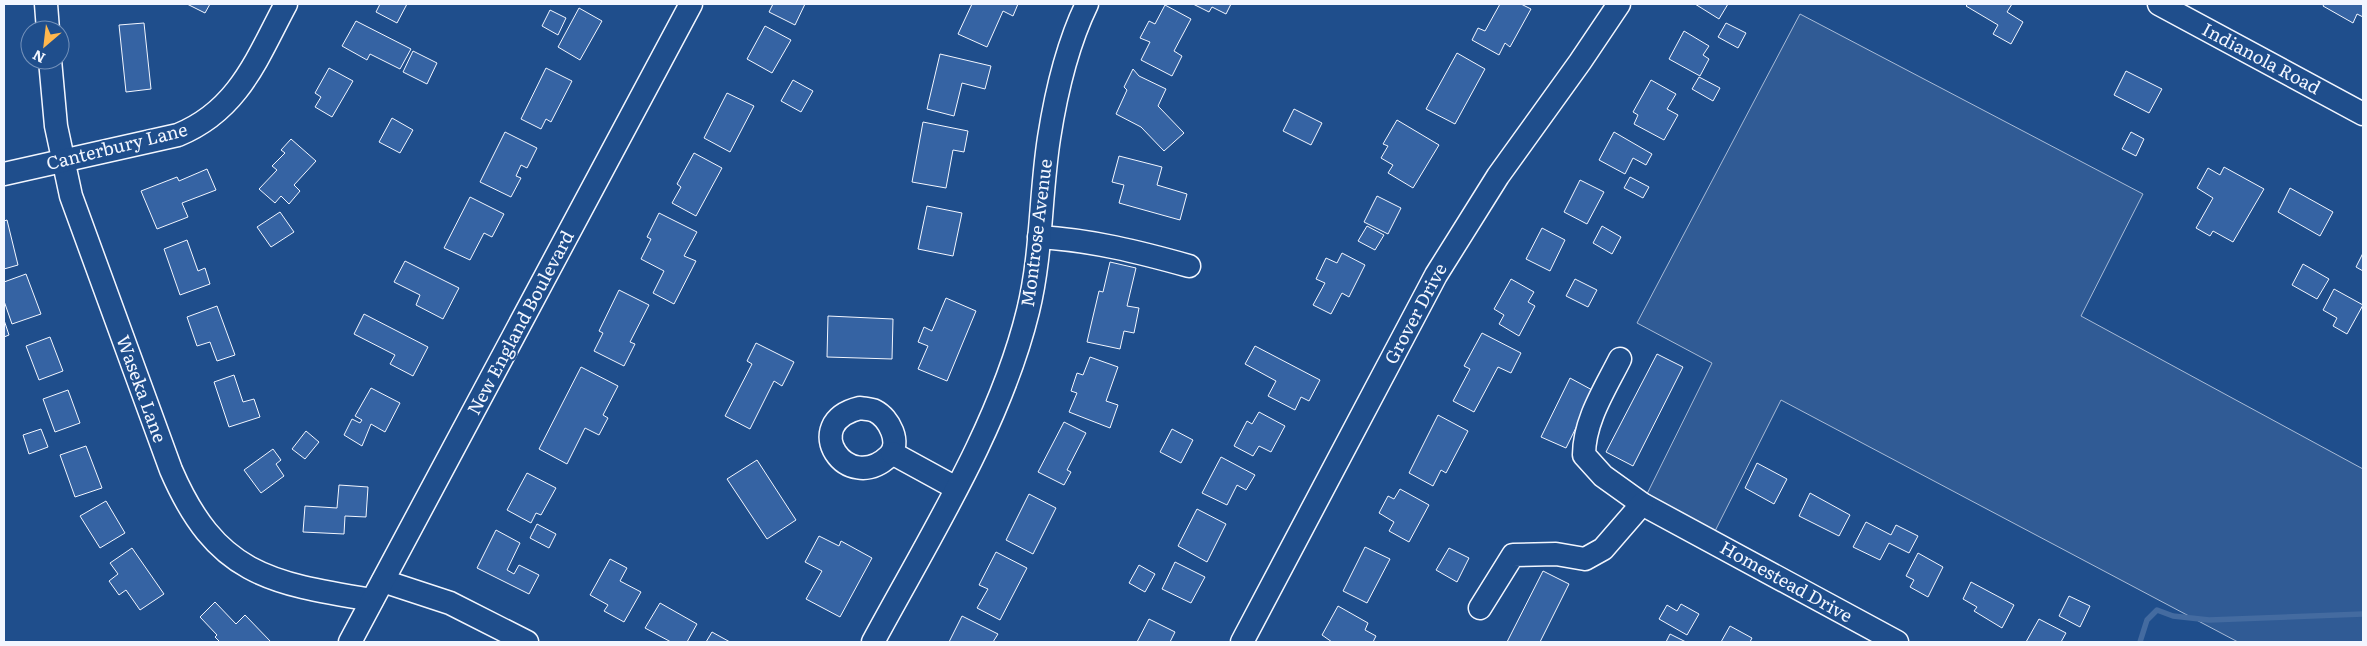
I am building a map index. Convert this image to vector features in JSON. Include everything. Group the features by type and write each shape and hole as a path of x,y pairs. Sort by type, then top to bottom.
{"street":[{"path":"46,4 47,20"},
{"name":"Canterbury Lane","path":"4,174 178,135 213,117 235,94 286,4"},
{"name":"New England Boulevard","path":"350,642 691,4"},
{"name":"Montrose Avenue","path":"873,642 956,488 995,410 1019,344 1036,272 1053,120 1064,72 1087,4"},
{"name":"Grover Drive","path":"1242,642 1436,275 1498,176 1620,4"},
{"name":"Indianola Road","path":"2159,4 2363,114"},
{"name":"Waseka Lane","path":"51,70 56,126 71,196 171,470 181,494 197,521 215,542 231,556 264,576 304,589 378,590"},
{"path":"1039,236 1077,239 1118,247 1189,266"},
{"name":"Homestead Drive","path":"1620,359 1591,421 1584,441 1584,455 1603,476 1642,504 1897,642"},
{"path":"892,453 956,488"},
{"path":"1480,608 1513,555 1556,554 1586,559 1603,549 1642,504"},
{"path":"378,590 450,603 528,642"}],"shaded area":[{"path":"1800,14 2143,194 2081,316 2363,469 2363,642 2238,642 1781,400 1710,541 1642,504 1712,363 1637,323"}],"building":[{"path":"187,4 210,4 205,13"},
{"path":"380,4 407,4 397,23 376,12"},
{"path":"773,4 805,4 795,25 769,12"},
{"path":"972,4 1018,4 1013,16 1003,11 987,47 958,34"},
{"path":"1193,4 1231,4 1226,14 1212,7 1209,12"},
{"path":"1500,4 1521,4 1531,9 1510,47 1505,43 1499,55 1472,40 1478,28 1485,31"},
{"path":"1695,4 1728,4 1719,19"},
{"path":"1968,4 2012,4 2007,12 2023,22 2011,44 1993,34 1998,25 1966,6"},
{"path":"2324,4 2363,4 2363,17 2357,14 2353,23 2323,6"},
{"path":"1165,5 1191,19 1174,51 1182,56 1172,76 1141,60 1150,42 1140,38 1149,21 1155,24"},
{"path":"579,8 602,21 580,60 558,47"},
{"path":"550,10 566,18 558,35 542,26"},
{"path":"356,21 411,49 400,69 370,54 367,60 342,46"},
{"path":"144,23 151,89 126,92 119,25"},
{"path":"1726,23 1746,33 1738,48 1718,37"},
{"path":"765,26 791,40 772,73 747,59"},
{"path":"1684,31 1709,46 1703,55 1709,59 1700,76 1669,59"},
{"path":"413,51 437,63 427,84 403,72"},
{"path":"1457,53 1485,69 1455,124 1426,109"},
{"path":"940,54 991,66 985,89 962,83 954,116 927,109"},
{"path":"329,68 353,81 332,117 315,107 321,97 315,93"},
{"path":"546,68 572,81 551,122 546,119 541,129 521,119"},
{"path":"1133,69 1139,76 1166,89 1158,106 1184,133 1164,151 1141,127 1116,114 1127,90 1124,87"},
{"path":"2126,71 2162,89 2149,113 2114,95"},
{"path":"1699,77 1720,88 1713,101 1692,89"},
{"path":"793,80 813,91 801,112 781,101"},
{"path":"1651,80 1676,94 1667,109 1678,115 1664,140 1634,124 1638,115 1633,112"},
{"path":"727,93 754,106 730,152 704,138"},
{"path":"1294,109 1322,123 1311,145 1283,131"},
{"path":"392,118 413,130 400,153 379,142"},
{"path":"1397,120 1439,145 1413,188 1388,173 1393,165 1381,158 1388,146 1383,144"},
{"path":"923,122 968,131 964,152 953,150 946,188 912,182"},
{"path":"505,132 537,148 527,168 521,165 516,176 521,178 511,197 480,182"},
{"path":"1614,132 1652,154 1646,165 1633,158 1625,174 1599,160"},
{"path":"2131,132 2144,139 2136,156 2122,149"},
{"path":"291,139 316,161 294,185 300,191 289,204 281,196 275,203 259,189 277,170 272,166 285,153 281,150"},
{"path":"694,153 722,168 696,216 672,203 681,187 677,184"},
{"path":"1119,156 1162,167 1157,185 1187,194 1180,220 1119,203 1124,185 1112,182"},
{"path":"2224,167 2264,189 2233,242 2213,231 2210,236 2196,228 2213,198 2197,188 2208,168 2220,175"},
{"path":"207,169 216,190 182,203 188,217 157,229 141,191 177,177 179,181"},
{"path":"1630,177 1649,187 1643,198 1624,188"},
{"path":"1580,180 1604,192 1587,224 1564,212"},
{"path":"2290,188 2333,212 2320,236 2278,212"},
{"path":"1377,196 1401,208 1388,234 1364,222"},
{"path":"470,197 504,214 492,237 484,233 470,260 444,248"},
{"path":"927,206 962,213 953,256 918,249"},
{"path":"280,212 294,232 271,247 257,227"},
{"path":"659,213 697,232 684,256 696,261 674,304 653,293 664,271 641,259 651,239 647,237"},
{"path":"7,220 18,265 4,269 4,221"},
{"path":"1367,226 1384,235 1375,250 1358,241"},
{"path":"1602,226 1621,237 1612,254 1593,243"},
{"path":"1542,228 1565,240 1550,271 1526,259"},
{"path":"187,240 198,271 205,268 210,284 180,295 164,249"},
{"path":"1342,253 1365,265 1349,297 1342,293 1331,314 1313,305 1325,283 1316,279 1326,258 1337,263"},
{"path":"2363,253 2363,271 2356,267"},
{"path":"405,261 459,288 443,319 416,305 420,295 394,282"},
{"path":"1110,262 1136,268 1127,306 1139,308 1134,333 1124,331 1120,349 1087,342 1099,291 1103,292"},
{"path":"2303,264 2329,279 2317,299 2292,285"},
{"path":"26,274 41,314 12,324 4,301 4,282"},
{"path":"1511,279 1534,292 1528,302 1535,306 1519,336 1499,324 1504,315 1494,309"},
{"path":"1575,279 1597,290 1588,307 1566,296"},
{"path":"2334,289 2363,305 2347,334 2333,326 2337,318 2323,310"},
{"path":"619,290 649,305 630,342 635,344 624,366 594,351 603,333 599,331"},
{"path":"946,298 976,311 947,381 918,369 928,346 918,342 924,327 932,331"},
{"path":"217,306 235,355 217,361 210,342 197,346 187,317"},
{"path":"364,314 428,347 413,376 390,364 395,355 354,334"},
{"path":"828,316 893,319 892,359 827,357"},
{"path":"4,320 9,335 4,337"},
{"path":"1482,333 1521,353 1511,373 1498,367 1474,412 1453,401 1470,369 1464,366"},
{"path":"50,337 63,371 39,380 26,346"},
{"path":"756,343 794,362 782,386 774,381 750,429 725,416 752,364 747,361"},
{"path":"1255,346 1320,380 1309,401 1301,397 1295,410 1268,396 1276,381 1245,364"},
{"path":"1657,354 1683,367 1633,466 1606,452"},
{"path":"1090,357 1118,367 1106,401 1118,405 1110,428 1069,412 1077,393 1071,391 1077,373 1083,375"},
{"path":"581,367 618,386 603,415 608,418 599,435 585,428 567,464 539,449"},
{"path":"234,375 243,402 254,399 260,417 229,427 214,382"},
{"path":"1570,378 1594,391 1566,448 1541,437"},
{"path":"371,388 400,403 385,432 371,424 362,446 344,435 352,419 360,423 362,420 355,416"},
{"path":"68,390 80,423 55,432 43,399"},
{"path":"1259,412 1285,426 1271,452 1259,446 1253,456 1234,446 1247,421 1252,424"},
{"path":"1438,415 1468,431 1446,473 1441,470 1433,486 1409,473"},
{"path":"1064,422 1086,433 1067,470 1071,472 1064,485 1038,472"},
{"path":"41,429 48,447 29,454 23,435"},
{"path":"1172,429 1193,440 1181,463 1160,452"},
{"path":"306,431 319,442 305,459 292,449"},
{"path":"86,446 102,488 75,497 60,455"},
{"path":"273,449 281,460 276,464 284,476 261,493 244,470"},
{"path":"1221,457 1255,475 1246,490 1237,485 1227,505 1202,493"},
{"path":"757,460 796,520 767,539 727,479"},
{"path":"1757,463 1787,479 1774,504 1745,488"},
{"path":"527,473 556,488 541,515 536,513 531,523 507,510"},
{"path":"339,485 368,487 366,517 345,516 344,534 303,532 305,506 337,508"},
{"path":"1400,489 1429,505 1409,542 1389,531 1394,522 1379,513 1388,496 1394,499"},
{"path":"1810,493 1850,515 1839,536 1799,516"},
{"path":"1029,494 1056,508 1033,554 1006,540"},
{"path":"106,501 125,533 100,548 80,516"},
{"path":"1197,509 1226,524 1207,562 1178,546"},
{"path":"1866,522 1891,535 1896,525 1918,536 1909,553 1889,543 1880,560 1853,547"},
{"path":"537,524 556,534 549,548 530,538"},
{"path":"496,530 520,543 507,570 514,574 519,565 539,575 529,594 477,568"},
{"path":"819,536 839,546 841,541 872,558 840,617 806,599 822,571 805,562"},
{"path":"1365,547 1390,559 1367,603 1343,591"},
{"path":"132,548 164,594 140,610 126,590 119,595 109,581 118,574 110,563"},
{"path":"1449,548 1469,558 1457,582 1436,570"},
{"path":"996,552 1027,568 1000,620 977,608 988,589 979,585"},
{"path":"1918,553 1943,567 1928,597 1910,587 1914,580 1906,576"},
{"path":"610,559 627,568 620,581 641,592 624,622 604,611 608,605 590,595"},
{"path":"1175,562 1205,577 1191,603 1162,589"},
{"path":"1139,565 1155,574 1145,592 1129,583"},
{"path":"1543,571 1569,584 1540,642 1507,642"},
{"path":"1971,582 2014,605 2002,628 1974,611 1977,607 1963,599"},
{"path":"2069,596 2090,606 2080,627 2059,616"},
{"path":"215,602 236,624 245,615 271,642 220,642 215,637 217,635 200,617"},
{"path":"660,603 697,624 687,642 671,642 645,628"},
{"path":"1681,604 1699,614 1687,635 1659,619 1667,605 1677,611"},
{"path":"1338,606 1368,623 1365,630 1376,636 1373,642 1332,642 1322,635"},
{"path":"962,616 998,634 993,642 949,642"},
{"path":"1149,619 1175,632 1170,642 1137,642"},
{"path":"2039,619 2066,633 2061,642 2026,642"},
{"path":"1730,626 1752,638 1750,642 1721,642"},
{"path":"712,632 730,642 706,642"},
{"path":"1670,634 1686,642 1666,642"}],"waterway":[{"path":"2140,642 2147,620 2157,610 2173,616 2209,620 2363,614"}]}
